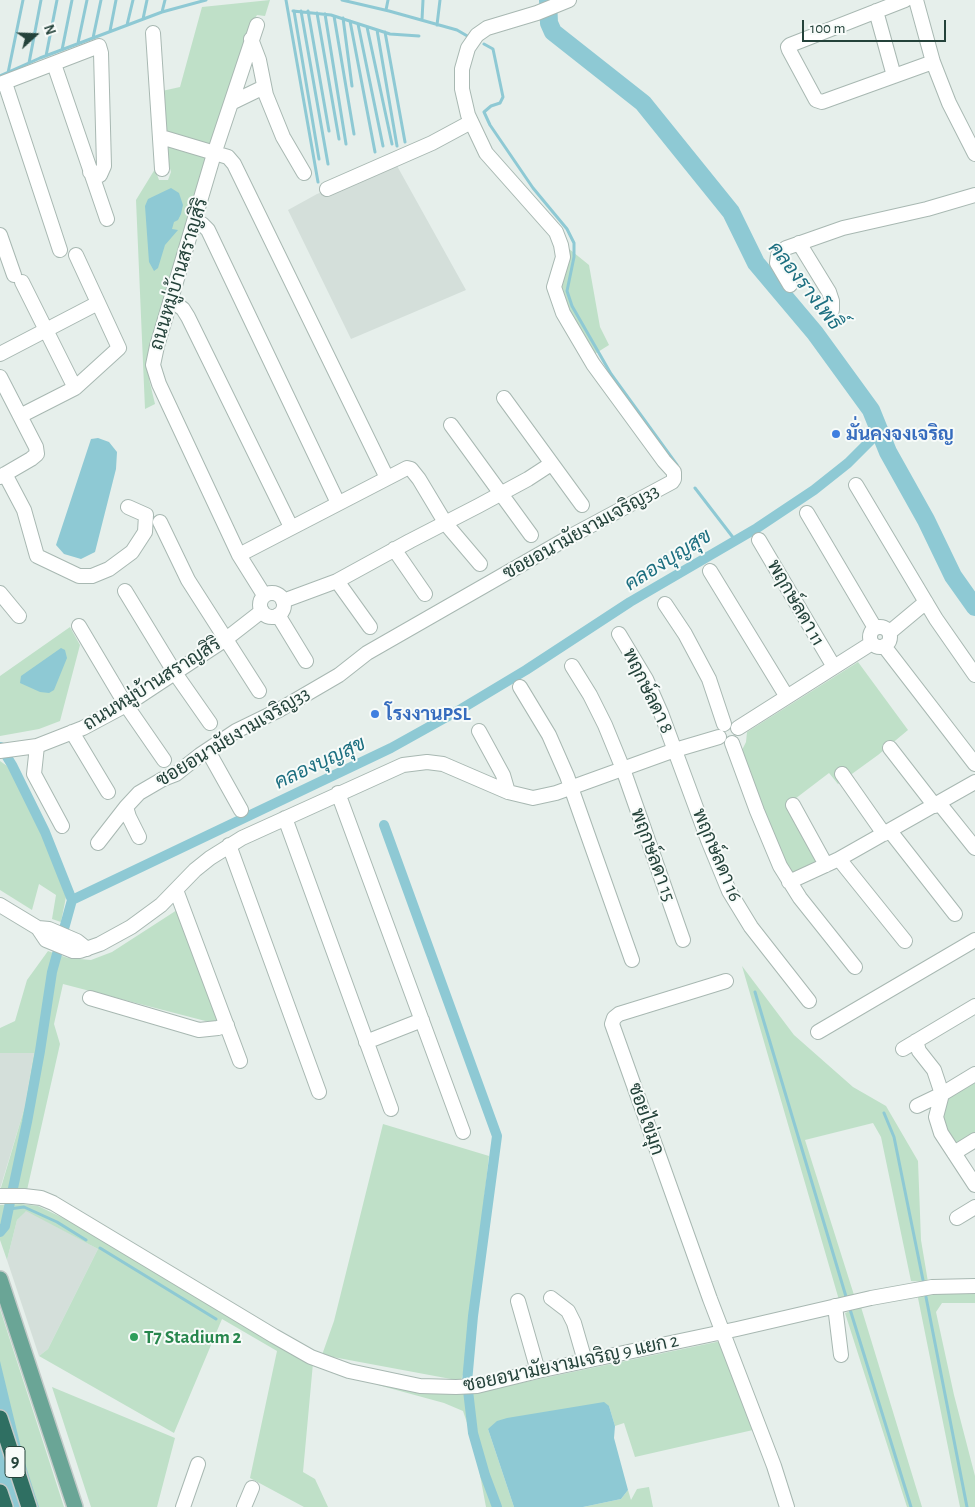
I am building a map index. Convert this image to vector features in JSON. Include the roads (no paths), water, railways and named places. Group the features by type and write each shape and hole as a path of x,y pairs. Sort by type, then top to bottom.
{"highway":[{"name":"9","path":"0,1418 29,1507"},
{"name":"9","path":"0,1492 5,1507"}],"main road":[{"path":"0,1279 75,1507"}],"street":[{"path":"905,0 788,47 816,100 822,102 933,62"},
{"path":"916,0 933,62 950,103 975,154"},
{"name":"ซอยอนามัยงามเจริญ33","path":"98,843 126,806 139,793 176,774 236,731 279,710 339,675 367,653 573,535 672,482 674,472 593,364 562,313 554,288 563,257 556,232 486,153 471,122 462,89 462,69 468,48 477,35 488,28 537,13 566,1"},
{"path":"876,11 894,76"},
{"name":"ถนนหมู่บ้านสราญสิริ","path":"257,25 214,154 154,356 155,375 239,555 264,595"},
{"path":"153,34 162,169"},
{"path":"251,40 259,60 266,96 283,137 304,174"},
{"path":"60,250 3,84 99,46 104,166 100,175 96,177 90,172"},
{"path":"54,64 107,219"},
{"path":"231,103 264,87"},
{"path":"326,189 443,138 471,122"},
{"path":"161,137 228,158 234,164 386,478"},
{"path":"790,286 777,263 776,258 781,251 843,228 927,209 975,195"},
{"path":"195,221 202,224 208,230 338,503"},
{"path":"0,235 18,278 75,388"},
{"path":"799,244 829,292 832,310"},
{"path":"20,416 75,388 119,348 76,255"},
{"path":"170,300 178,304 188,316 291,528"},
{"path":"0,354 98,303"},
{"path":"0,377 36,447 37,454 3,475 24,510 37,556 79,576 92,576 109,569 132,552 145,532 146,515 128,506"},
{"path":"504,398 582,505"},
{"path":"451,425 499,494 531,535"},
{"path":"283,601 337,581 446,524 528,479 551,464"},
{"path":"239,555 404,468 410,468 419,479 446,524 480,564"},
{"path":"856,485 949,640 975,675"},
{"path":"807,513 875,628"},
{"path":"160,522 188,580 259,692"},
{"name":"พฤกษ์ลดา 11","path":"759,540 834,667"},
{"path":"394,550 425,594"},
{"path":"710,571 787,697"},
{"path":"337,581 370,627"},
{"path":"125,592 175,673 210,723"},
{"path":"272,592 280,596 284,608 278,615 269,616 262,611 260,605 264,595 272,592"},
{"path":"0,594 18,616"},
{"path":"890,632 926,602"},
{"path":"665,604 685,634 705,672 727,730 739,736 732,743 770,843 789,882 855,967"},
{"name":"ถนนหมู่บ้านสราญสิริ","path":"3,751 37,746 83,728 126,705 226,639 262,611"},
{"path":"278,615 306,661"},
{"path":"79,626 126,705 164,760"},
{"path":"0,905 45,932 79,947 100,944 131,926 161,905 196,870 229,845 338,793 403,765 427,762 443,764 508,792 532,798 545,797 727,730 787,697 834,667 878,645 890,642 890,632 885,627 875,628"},
{"path":"875,628 870,636 975,764"},
{"name":"พฤกษ์ลดา 8","path":"618,634 646,679 675,750"},
{"name":"พฤกษ์ลดา 15","path":"572,666 590,695 605,725 683,940"},
{"path":"520,687 548,735 571,788 632,960"},
{"path":"479,731 503,775 508,792"},
{"path":"72,732 108,792"},
{"path":"37,746 34,774 62,826"},
{"path":"890,748 975,848"},
{"name":"พฤกษ์ลดา 16","path":"675,750 729,891 751,927 810,1000"},
{"path":"208,751 241,810"},
{"path":"842,774 887,833 955,914"},
{"path":"789,882 833,862 887,833 975,782"},
{"path":"338,793 463,1132"},
{"path":"793,805 833,862 905,941"},
{"path":"126,806 139,837"},
{"path":"285,818 391,1109"},
{"path":"229,845 319,1092"},
{"path":"176,890 240,1061"},
{"path":"818,1032 975,940"},
{"name":"ซอยไข่มุก","path":"724,1332 710,1298 612,1024 614,1018 619,1014 726,981"},
{"path":"90,998 199,1030 227,1025"},
{"path":"902,1049 975,1006"},
{"path":"366,1042 422,1020"},
{"path":"916,1041 919,1052 934,1070 942,1094 936,1117 941,1133 975,1185"},
{"path":"917,1106 942,1094 975,1074"},
{"path":"954,1153 975,1140"},
{"name":"ซอยอนามัยงามเจริญ 9 แยก 2","path":"2,1196 42,1198 53,1203 274,1336 334,1367 370,1377 420,1386 477,1386 846,1304 932,1287 975,1286"},
{"path":"957,1218 975,1207"},
{"path":"551,1298 568,1311 574,1323 585,1361"},
{"path":"518,1301 538,1371"},
{"path":"841,1355 846,1304"},
{"path":"724,1332 788,1507"},
{"path":"184,1507 198,1464"},
{"path":"244,1507 252,1488"}],"water":[{"path":"171,188 179,193 183,205 181,214 178,220 174,222 172,229 178,230 165,245 158,268 154,271 149,262 145,206 148,199"},
{"path":"98,438 109,442 117,452 116,469 95,552 81,559 64,554 56,545 91,439"},
{"path":"61,648 65,650 67,658 54,690 49,693 40,692 20,683 21,676"},
{"path":"0,1361 24,1460 39,1507 0,1507"},
{"path":"604,1402 609,1406 615,1426 614,1438 628,1490 621,1499 583,1507 514,1507 488,1429 497,1421 507,1418"}],"waterway":[{"path":"8,73 23,0"},
{"path":"29,63 41,0"},
{"path":"46,56 57,0"},
{"path":"62,50 72,0"},
{"path":"78,43 87,0"},
{"path":"93,38 101,0"},
{"path":"110,31 116,0"},
{"path":"127,25 133,0"},
{"path":"143,19 147,0"},
{"path":"162,12 165,0"},
{"path":"0,76 40,58 162,12 206,0"},
{"path":"286,0 318,182"},
{"path":"342,0 457,30 469,37"},
{"path":"386,10 388,0"},
{"path":"422,20 423,0"},
{"path":"437,25 440,0"},
{"name":"คลองรางโพธิ์","path":"548,0 549,23 553,32 643,103 731,212 756,263 815,333 871,410 888,452 926,520 953,576 975,607"},
{"path":"293,11 331,15 390,34 419,36"},
{"path":"294,11 319,159"},
{"path":"301,11 328,164"},
{"path":"308,11 329,131"},
{"path":"317,13 339,139"},
{"path":"325,14 346,144"},
{"path":"334,16 354,134"},
{"path":"343,18 352,86"},
{"path":"350,21 375,152"},
{"path":"358,24 383,146"},
{"path":"367,27 392,144"},
{"path":"377,30 397,146"},
{"path":"385,32 405,142"},
{"path":"484,44 493,49 503,97 500,103 491,106 484,112 490,125 533,188 567,229 574,243 574,257 567,291 572,306 611,374 677,465"},
{"name":"คลองบุญสุข","path":"0,1232 5,1226 27,1122 52,972 72,900 391,748 461,709 526,670 630,602 757,528 814,490 848,463 880,431"},
{"path":"695,488 735,540"},
{"path":"1,747 45,832 72,900"},
{"path":"384,825 497,1136 473,1316 467,1382 473,1433 485,1475 497,1507"},
{"path":"755,992 847,1300"},
{"path":"884,1113 894,1137 923,1280"},
{"path":"9,1209 24,1207 57,1222 86,1240"},
{"path":"100,1248 216,1319"},
{"path":"926,1297 967,1507"},
{"path":"849,1306 911,1507"}],"place":[{"name":"มั่นคงจงเจริญ","path":"836,434"},
{"name":"โรงงานPSL","path":"375,714"},
{"name":"T7 Stadium 2","path":"134,1337"}]}
